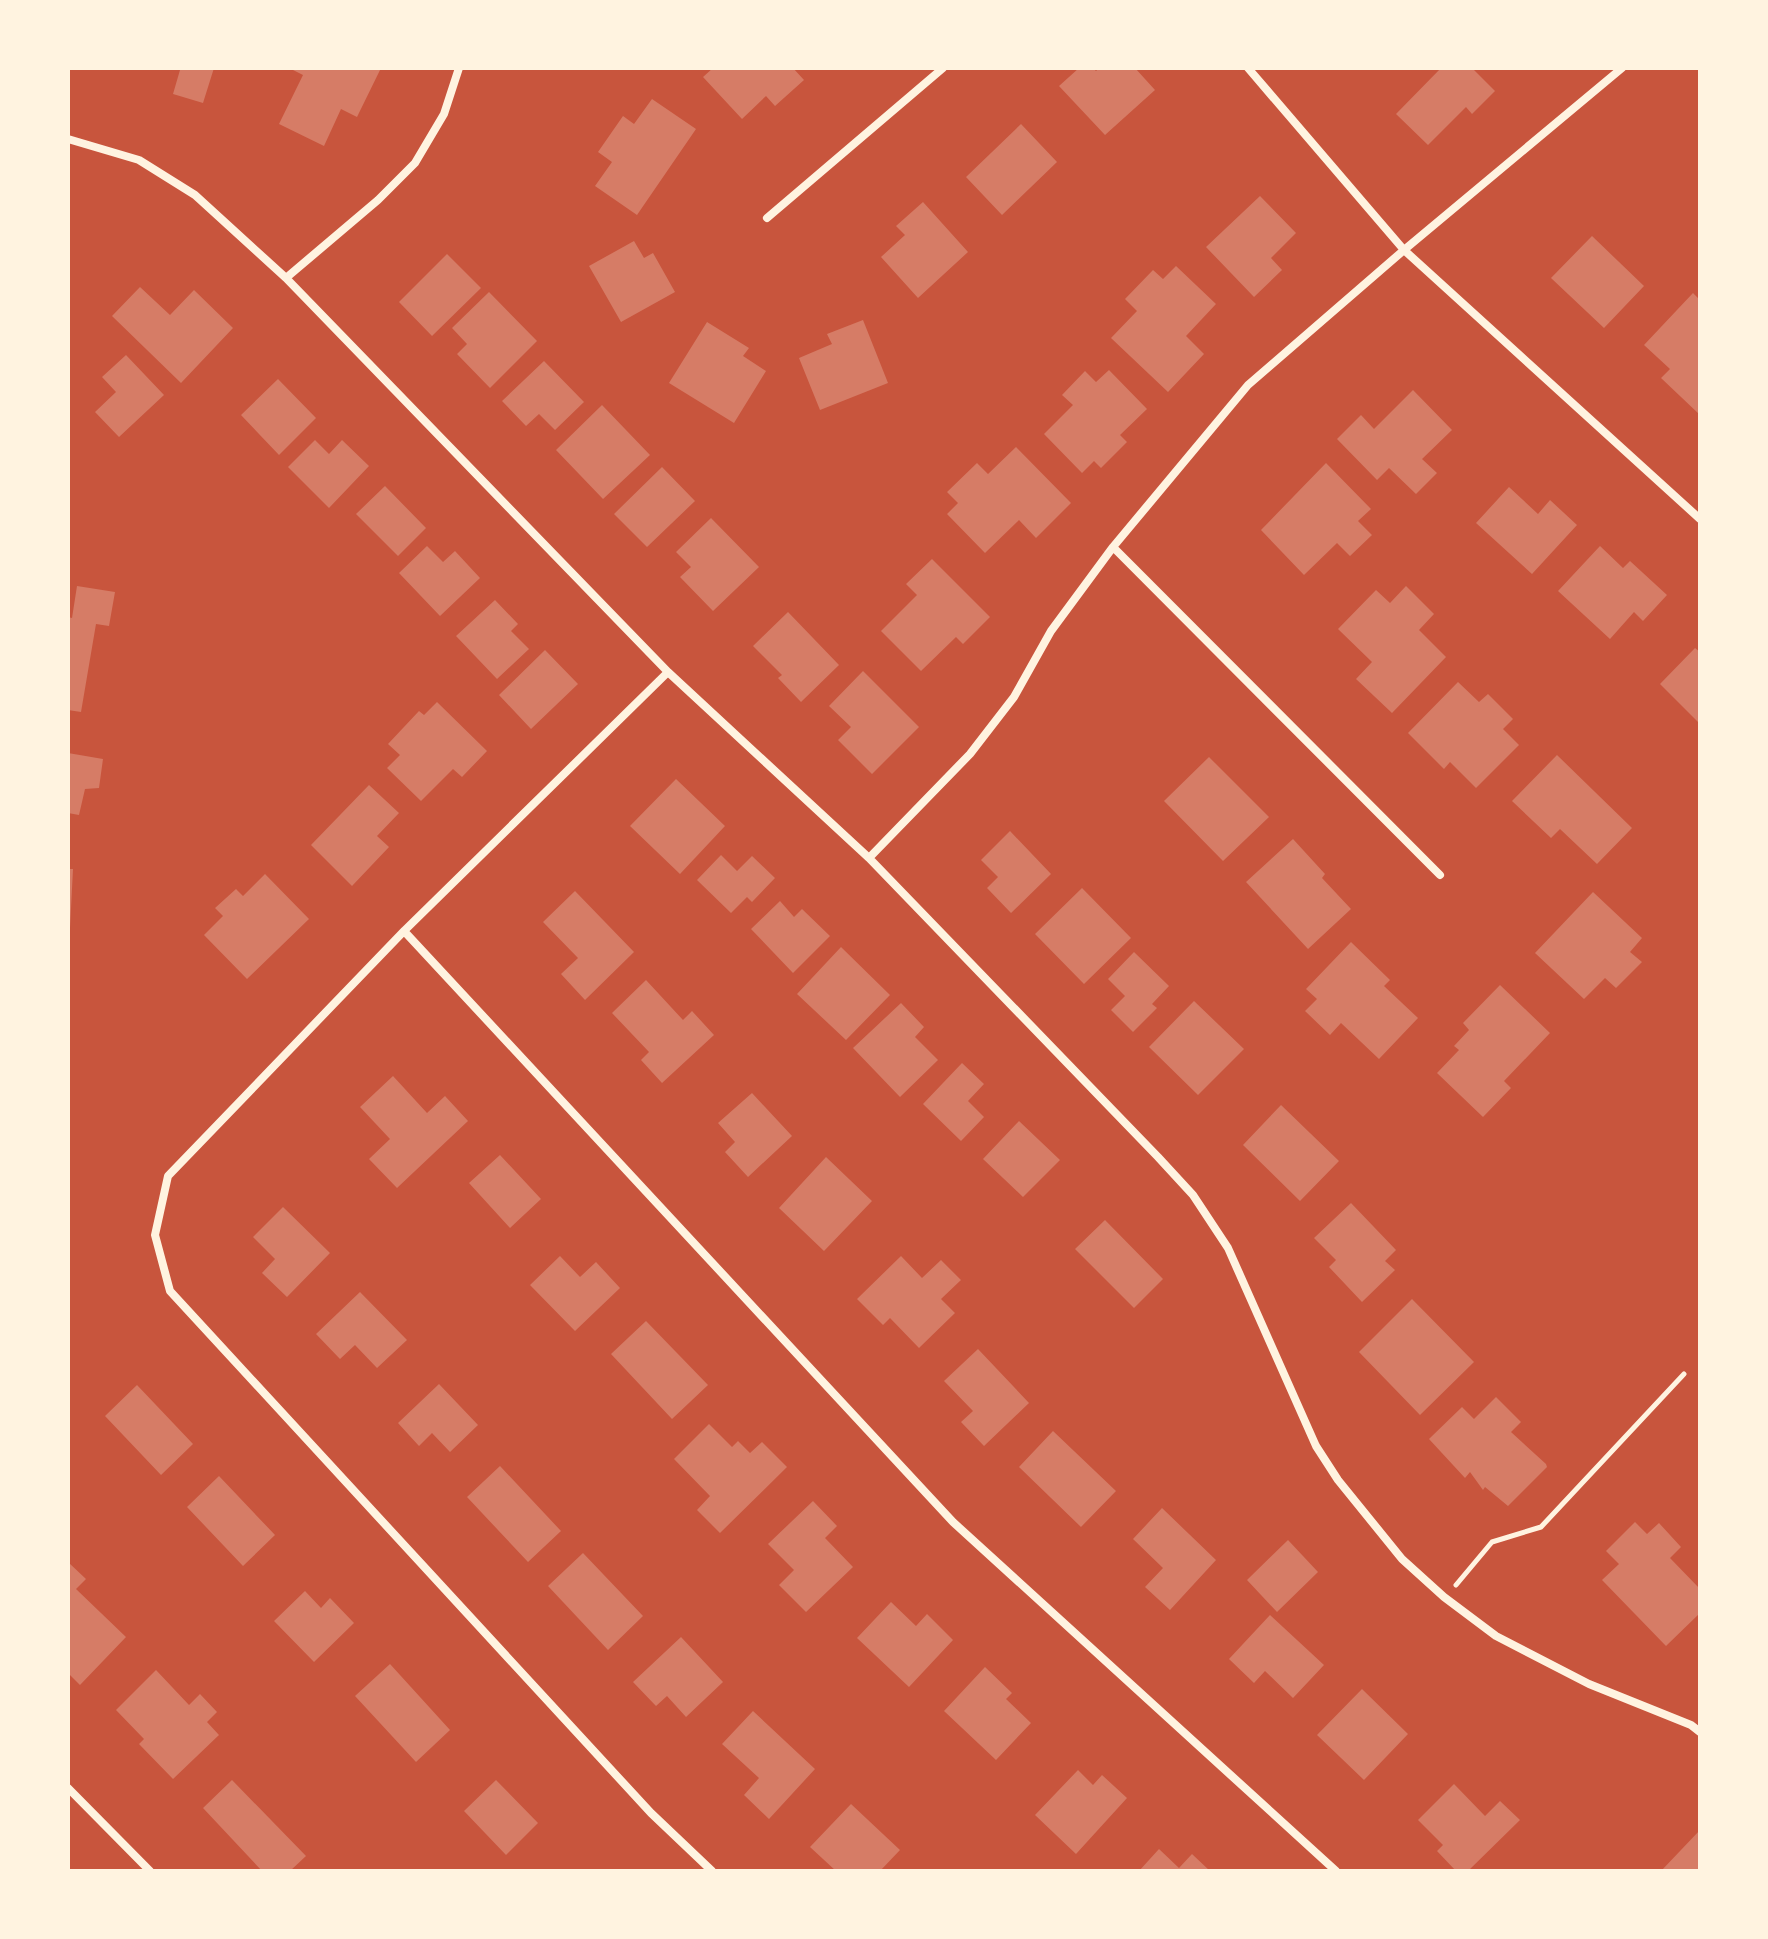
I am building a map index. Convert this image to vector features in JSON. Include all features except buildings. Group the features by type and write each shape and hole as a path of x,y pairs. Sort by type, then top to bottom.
{"street":[{"path":"286,278 378,200 415,163 444,114 459,68"},
{"path":"767,218 943,68"},
{"path":"1248,68 1404,250 1700,519"},
{"path":"869,858 970,754 1014,697 1051,631 1113,547 1248,385 1622,68"},
{"path":"68,139 139,160 195,195 286,278 668,672 869,858 1193,1195 1228,1248 1316,1446 1338,1480 1402,1559 1444,1597 1496,1636 1589,1684 1691,1725 1700,1732"},
{"path":"1113,547 1440,875"},
{"path":"668,672 404,931 168,1176 155,1235 170,1291 651,1813 712,1871"},
{"path":"404,931 953,1522 1336,1871"},
{"path":"68,1788 150,1871"}],"path":[{"path":"1444,1597 1492,1542 1541,1527 1684,1374"}]}
